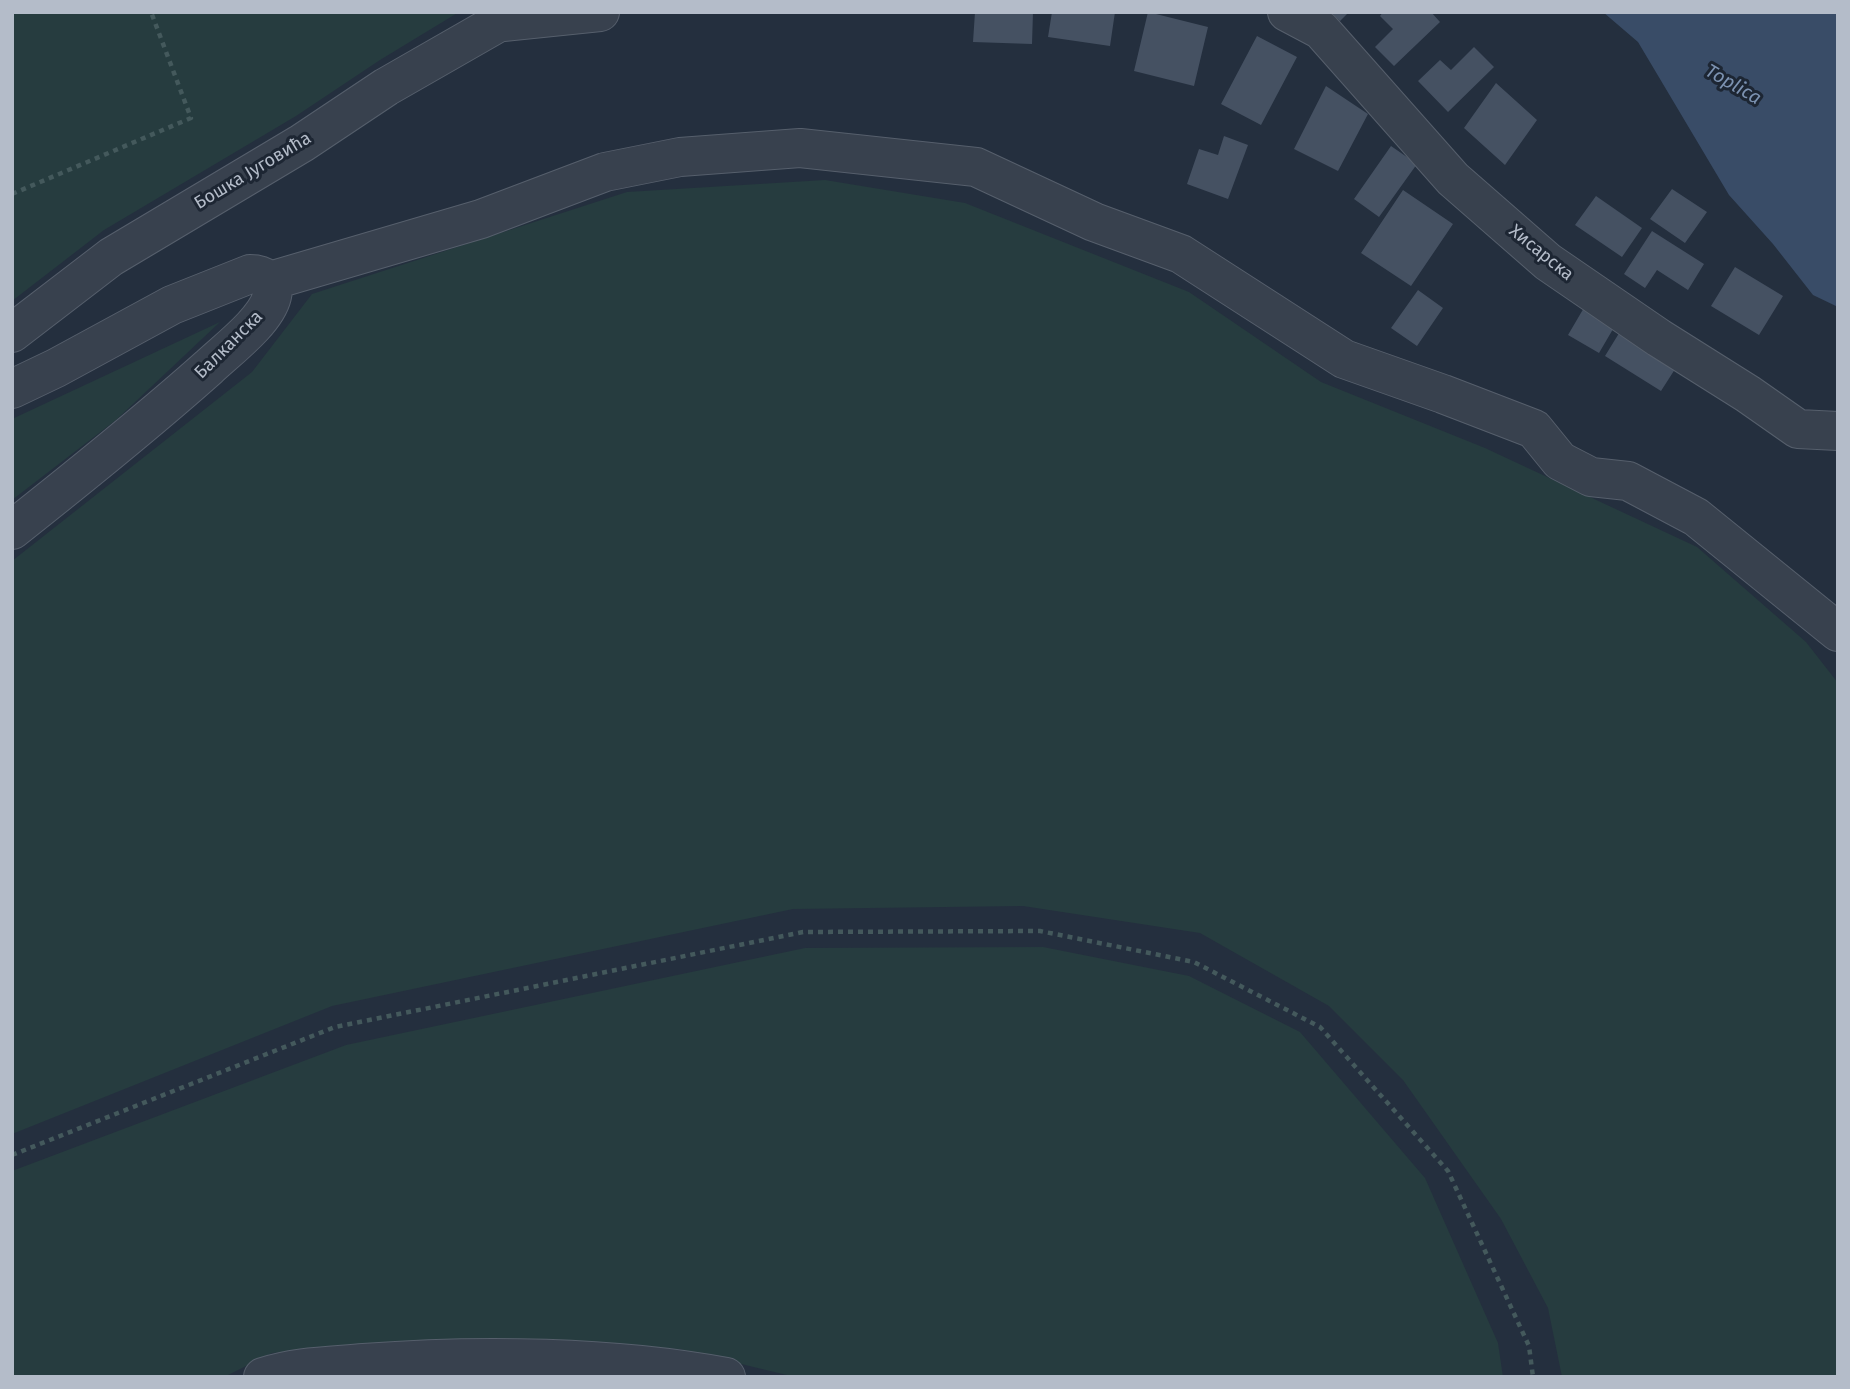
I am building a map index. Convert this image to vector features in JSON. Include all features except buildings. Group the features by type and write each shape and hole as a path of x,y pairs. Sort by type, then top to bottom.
{"street":[{"path":"510,17 600,12"},
{"name":"Хисарска","path":"1287,12 1321,30 1453,179 1549,262 1658,338 1798,429 1838,431"},
{"name":"Бошка Југовића","path":"12,333 111,257 302,143 386,87 510,17"},
{"path":"12,389 172,305 250,274 261,274 270,281 481,219 605,172 680,158 800,148 976,167 1094,222 1181,254 1344,359 1534,429 1560,461 1591,477 1629,481 1696,517 1838,632"},
{"name":"Балканска","path":"12,530 124,441 242,337 272,298 270,281"},
{"path":"263,1377 285,1370 408,1360 530,1360 678,1368 726,1377"}],"path":[{"path":"12,194 191,118 151,12"},
{"path":"12,1155 335,1027 803,932 1040,930 1194,962 1320,1027 1448,1171 1530,1346 1533,1377"}],"green space":[{"path":"12,12 459,12 296,116 104,230 12,301"},
{"path":"825,180 965,203 1189,292 1321,382 1485,448 1697,547 1806,642 1838,683 1838,1377 1562,1377 1548,1308 1501,1219 1403,1080 1329,1006 1200,933 1023,906 793,909 332,1006 12,1134 12,561 252,372 312,294 627,192"},
{"path":"220,322 116,420 12,500 12,419"},
{"path":"1043,947 1189,976 1300,1032 1425,1178 1498,1343 1503,1377 795,1377 679,1349 401,1341 272,1353 224,1377 12,1377 12,1171 346,1045 805,948"}],"water":[{"name":"Toplica","path":"1603,12 1838,12 1838,307 1813,295 1773,244 1729,195 1638,42"}]}
